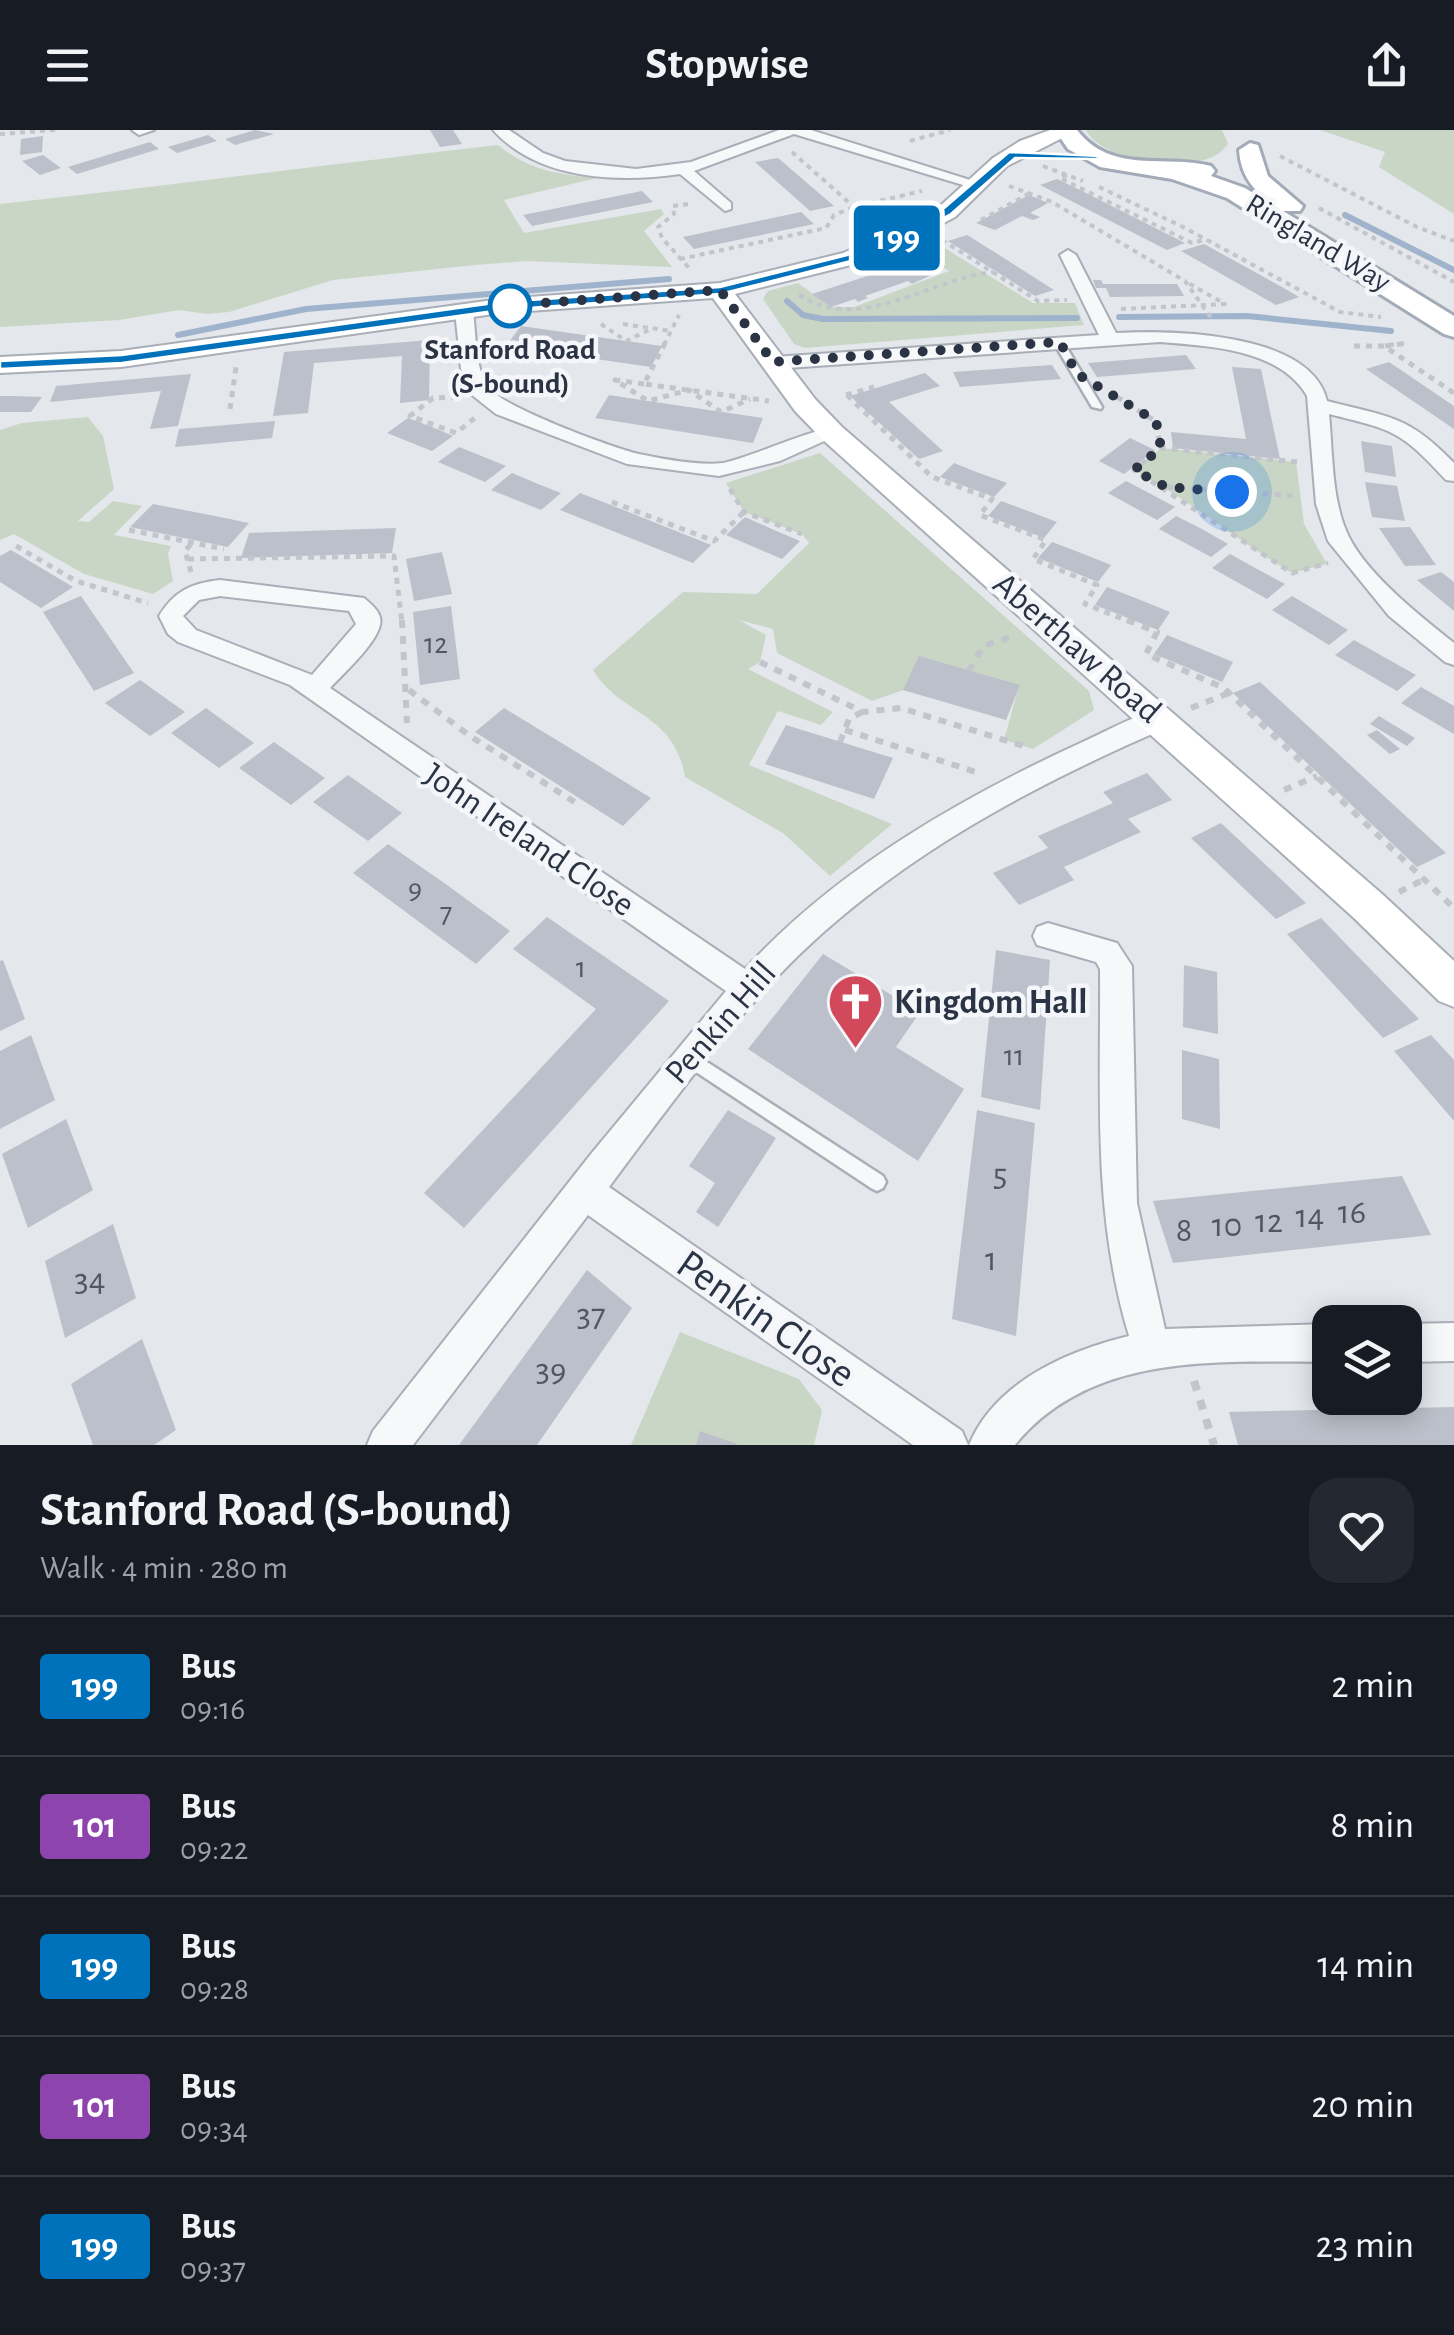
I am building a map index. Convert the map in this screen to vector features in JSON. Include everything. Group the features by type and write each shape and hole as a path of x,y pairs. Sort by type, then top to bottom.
{"main road":[{"name":"Ringland Way","path":"1066,130 1071,140 1096,156 1120,164 1176,172 1236,193 1454,328"},
{"name":"Ringland Way","path":"1176,172 1226,166 1249,140"},
{"name":"Ringland Way","path":"1249,140 1250,168 1270,191 1454,304"}],"street":[{"path":"139,131 147,130"},
{"path":"500,130 520,149 571,166 649,172 683,168 791,131 975,182"},
{"path":"0,365 122,359 464,311 704,292 768,280 851,258 920,226 947,212 975,182 1010,156 1066,130"},
{"path":"1010,156 1096,156"},
{"path":"683,168 721,203"},
{"path":"1068,255 1110,339"},
{"name":"Aberthaw Road","path":"704,292 773,362 832,433 1048,623 1172,716 1454,988"},
{"path":"464,311 472,369 489,399 634,460 719,470 773,456 832,433"},
{"path":"773,362 1177,336 1249,348 1297,371 1313,388 1331,523 1350,558 1397,610 1453,655"},
{"path":"1318,405 1400,426 1419,438 1454,474"},
{"path":"171,616 188,596 220,588 356,604 366,614 368,625 348,654 313,689"},
{"name":"John Ireland Close","path":"171,616 187,636 285,671 313,689 748,988"},
{"name":"Penkin Hill","path":"388,1445 690,1059 791,943 896,859 1016,786 1064,759 1172,716"},
{"path":"1048,936 1106,952 1116,966 1118,1204 1136,1296 1168,1347"},
{"name":"Penkin Close","path":"585,1191 948,1445"},
{"path":"1422,1343 1454,1342"},
{"path":"989,1445 1004,1422 1048,1386 1097,1362 1168,1347 1312,1343"}],"lane":[{"path":"1060,342 1097,408"},
{"path":"690,1059 877,1182"}],"path":[{"path":"0,134 56,130"},
{"path":"791,131 791,151 854,207"},
{"path":"1249,140 1417,227 1454,241"},
{"path":"1010,156 1068,175 1206,239 1340,312 1398,319"},
{"path":"1068,175 1060,178 1192,244 1206,239"},
{"path":"680,259 826,228 834,215 854,207 975,182 1052,202 1066,214 1225,304 1206,309 1038,301 920,226"},
{"path":"1308,201 1454,282"},
{"path":"644,384 704,292 708,272 692,272 658,227 674,214 673,206 721,203"},
{"path":"963,275 975,261"},
{"path":"768,280 823,308 846,310 864,309 963,275 993,272"},
{"path":"1185,281 1206,309"},
{"path":"596,320 626,340 652,328"},
{"path":"230,409 240,341"},
{"path":"1354,346 1408,343"},
{"path":"1384,346 1454,393"},
{"path":"1077,374 1156,421 1161,448"},
{"path":"751,398 722,412 689,390 648,401 614,380 805,405"},
{"path":"874,387 847,395 932,476 992,499 980,516 1046,540 1032,559 1097,585 1085,604 1157,632 1146,654 1229,692 1454,908"},
{"path":"432,398 489,399 456,433 410,416 432,398"},
{"path":"1322,465 1161,448 1134,470 1166,487 1292,573 1327,564"},
{"path":"719,470 744,512 802,534"},
{"path":"1166,487 1326,498"},
{"path":"612,502 714,542 744,512"},
{"path":"129,530 224,548"},
{"path":"188,558 185,551 193,542"},
{"path":"16,546 76,582 153,604 171,616"},
{"path":"969,670 984,646 1048,623"},
{"path":"760,662 864,712"},
{"path":"408,689 470,736 581,806"},
{"path":"1172,716 1229,692"},
{"path":"840,742 850,719 864,712 901,708 1064,759"},
{"path":"845,730 1016,786"},
{"path":"1278,793 1316,776"},
{"path":"1398,892 1425,879"},
{"path":"1168,1347 1214,1445"}],"green space":[{"path":"1086,130 1222,130 1228,143 1217,154 1200,161 1156,163 1112,151 1096,142"},
{"path":"1320,130 1454,130 1454,214 1379,167 1385,152"},
{"path":"498,145 544,170 597,178 504,200 524,233 661,209 664,214 644,231 672,267 526,261 475,265 333,280 229,312 179,310 119,320 0,327 0,204"},
{"path":"927,237 1033,303 1075,303 1084,325 805,348 794,344 763,299 768,291 798,283 831,307 854,307 949,271 910,246"},
{"path":"88,417 103,436 114,489 78,521 89,522 113,501 142,506 114,535 171,546 168,554 173,581 153,594 84,574 14,534 0,540 0,430 22,423"},
{"path":"1161,448 1296,462 1304,524 1327,564 1292,573 1134,470"},
{"path":"820,453 1089,691 1094,710 1033,749 1004,740 1019,686 903,690 872,701 777,653 773,629 739,620 766,635 760,662 748,669 833,712 821,725 778,711 749,765 892,824 830,876 783,833 685,777 670,739 618,697 593,670 683,592 757,594 809,543 802,534 744,512 726,483"},
{"path":"680,1332 799,1379 822,1410 814,1445 631,1445"}],"building":[{"path":"255,130 274,134 235,145 225,139"},
{"path":"430,130 453,130 462,144 440,147"},
{"path":"208,135 217,141 177,153 168,147"},
{"path":"43,136 42,152 20,155 21,139"},
{"path":"150,142 159,149 77,174 68,167"},
{"path":"43,155 61,168 40,175 22,161"},
{"path":"778,158 834,206 810,211 755,162"},
{"path":"1057,179 1185,243 1167,250 1040,185"},
{"path":"642,191 653,202 532,226 523,215"},
{"path":"1029,195 1048,203 1030,213 1040,217 1033,220 1022,216 995,230 976,223"},
{"path":"801,212 814,224 694,249 683,237"},
{"path":"967,235 1054,290 1035,296 948,241"},
{"path":"1204,244 1299,297 1276,305 1181,251"},
{"path":"923,258 942,270 912,284 908,281 865,296 868,298 858,302 855,299 831,307 812,294"},
{"path":"1093,280 1103,284 1177,284 1184,296 1110,297 1106,288 1096,288"},
{"path":"521,326 662,346 651,367 506,346"},
{"path":"430,340 429,400 400,403 402,356 314,363 308,413 273,416 284,352"},
{"path":"1186,355 1196,369 1097,377 1088,363"},
{"path":"1389,362 1454,406 1454,429 1366,369"},
{"path":"1052,365 1061,379 960,387 953,372"},
{"path":"1232,367 1261,369 1280,459 1173,448 1171,432 1246,439"},
{"path":"925,373 940,386 889,402 943,451 919,459 850,396"},
{"path":"191,374 178,426 150,429 161,391 50,402 56,386"},
{"path":"609,395 763,418 753,443 595,418"},
{"path":"0,396 42,397 31,412 0,412"},
{"path":"408,418 453,436 432,451 387,433"},
{"path":"275,421 272,438 175,447 179,429"},
{"path":"1130,438 1155,450 1124,474 1099,461"},
{"path":"1361,441 1392,446 1396,477 1365,472"},
{"path":"459,447 506,466 485,482 438,462"},
{"path":"954,463 1007,483 994,497 940,477"},
{"path":"512,473 561,493 541,510 491,490"},
{"path":"1126,481 1175,507 1157,520 1108,493"},
{"path":"1365,482 1397,486 1405,521 1372,517"},
{"path":"580,493 711,545 693,563 560,510"},
{"path":"1001,501 1057,522 1044,538 988,516"},
{"path":"153,504 249,523 228,547 130,527"},
{"path":"1176,516 1228,544 1211,557 1159,529"},
{"path":"745,517 800,541 782,559 726,535"},
{"path":"1410,527 1436,565 1405,566 1379,528"},
{"path":"396,528 392,553 241,558 249,533"},
{"path":"1052,542 1111,565 1098,582 1038,558"},
{"path":"11,550 73,587 41,608 0,582 0,556"},
{"path":"442,552 452,594 414,601 406,559"},
{"path":"1230,554 1285,584 1267,599 1212,568"},
{"path":"1441,572 1454,582 1454,611 1417,580"},
{"path":"1107,587 1170,612 1158,630 1095,605"},
{"path":"81,596 134,673 94,691 43,612"},
{"path":"1292,596 1348,630 1329,645 1272,610"},
{"path":"451,606 460,679 420,685 413,612"},
{"path":"1167,635 1233,662 1222,682 1154,654"},
{"path":"1354,640 1416,675 1397,691 1335,655"},
{"path":"919,656 1020,685 1006,720 903,690"},
{"path":"140,680 185,712 150,736 105,703"},
{"path":"1260,682 1446,853 1417,867 1233,693"},
{"path":"1421,687 1454,706 1454,734 1401,703"},
{"path":"206,708 254,743 219,768 171,733"},
{"path":"504,708 651,798 623,826 475,732"},
{"path":"1379,716 1415,738 1407,746 1370,724"},
{"path":"786,725 893,758 874,799 765,764"},
{"path":"1377,730 1400,749 1390,754 1367,735"},
{"path":"274,742 325,778 291,805 239,768"},
{"path":"1147,773 1172,800 1128,819 1141,832 1064,867 1074,880 1019,905 993,873 1048,848 1038,836 1113,803 1103,792"},
{"path":"348,775 402,813 368,841 313,802"},
{"path":"1221,823 1306,903 1276,919 1191,838"},
{"path":"388,844 510,931 476,964 353,873"},
{"path":"547,917 669,1001 464,1228 424,1193 596,1009 513,949"},
{"path":"1321,918 1419,1019 1383,1038 1287,934"},
{"path":"996,950 1050,960 1040,1110 981,1097"},
{"path":"823,954 920,1012 896,1047 964,1089 918,1161 748,1049"},
{"path":"3,960 25,1019 0,1031 0,961"},
{"path":"1184,965 1217,972 1218,1034 1183,1027"},
{"path":"31,1035 55,1100 0,1129 0,1051"},
{"path":"1431,1035 1454,1060 1454,1121 1394,1051"},
{"path":"1182,1050 1219,1059 1220,1129 1182,1119"},
{"path":"728,1110 776,1138 718,1227 696,1212 715,1183 689,1166"},
{"path":"977,1110 1035,1123 1016,1336 952,1319"},
{"path":"66,1119 93,1190 28,1228 2,1154"},
{"path":"1402,1176 1431,1235 1173,1263 1153,1201"},
{"path":"113,1224 136,1298 65,1338 45,1261"},
{"path":"587,1270 632,1308 537,1445 459,1445"},
{"path":"142,1339 176,1430 154,1445 93,1445 71,1384"},
{"path":"1454,1407 1454,1445 1238,1445 1229,1412 1312,1410 1312,1415 1422,1415 1422,1408"},
{"path":"700,1431 737,1444 737,1445 696,1445"}],"waterway":[{"path":"1345,215 1454,270"},
{"path":"178,335 306,309 669,279"},
{"path":"787,301 803,315 823,319 1077,318"},
{"path":"1119,317 1247,316 1391,331"}],"bus line":[{"name":"199","path":"0,365 122,359 501,306 720,290 851,258 904,235 947,212 1012,154 1096,156"}],"place":[{"name":"Stanford Road (S-bound)","path":"510,306"},
{"name":"Kingdom Hall","path":"855,1051"}],"route":[{"path":"510,306 501,306 720,290 773,362 1060,342 1077,374 1156,421 1161,448 1134,470 1166,487 1232,492"}]}
